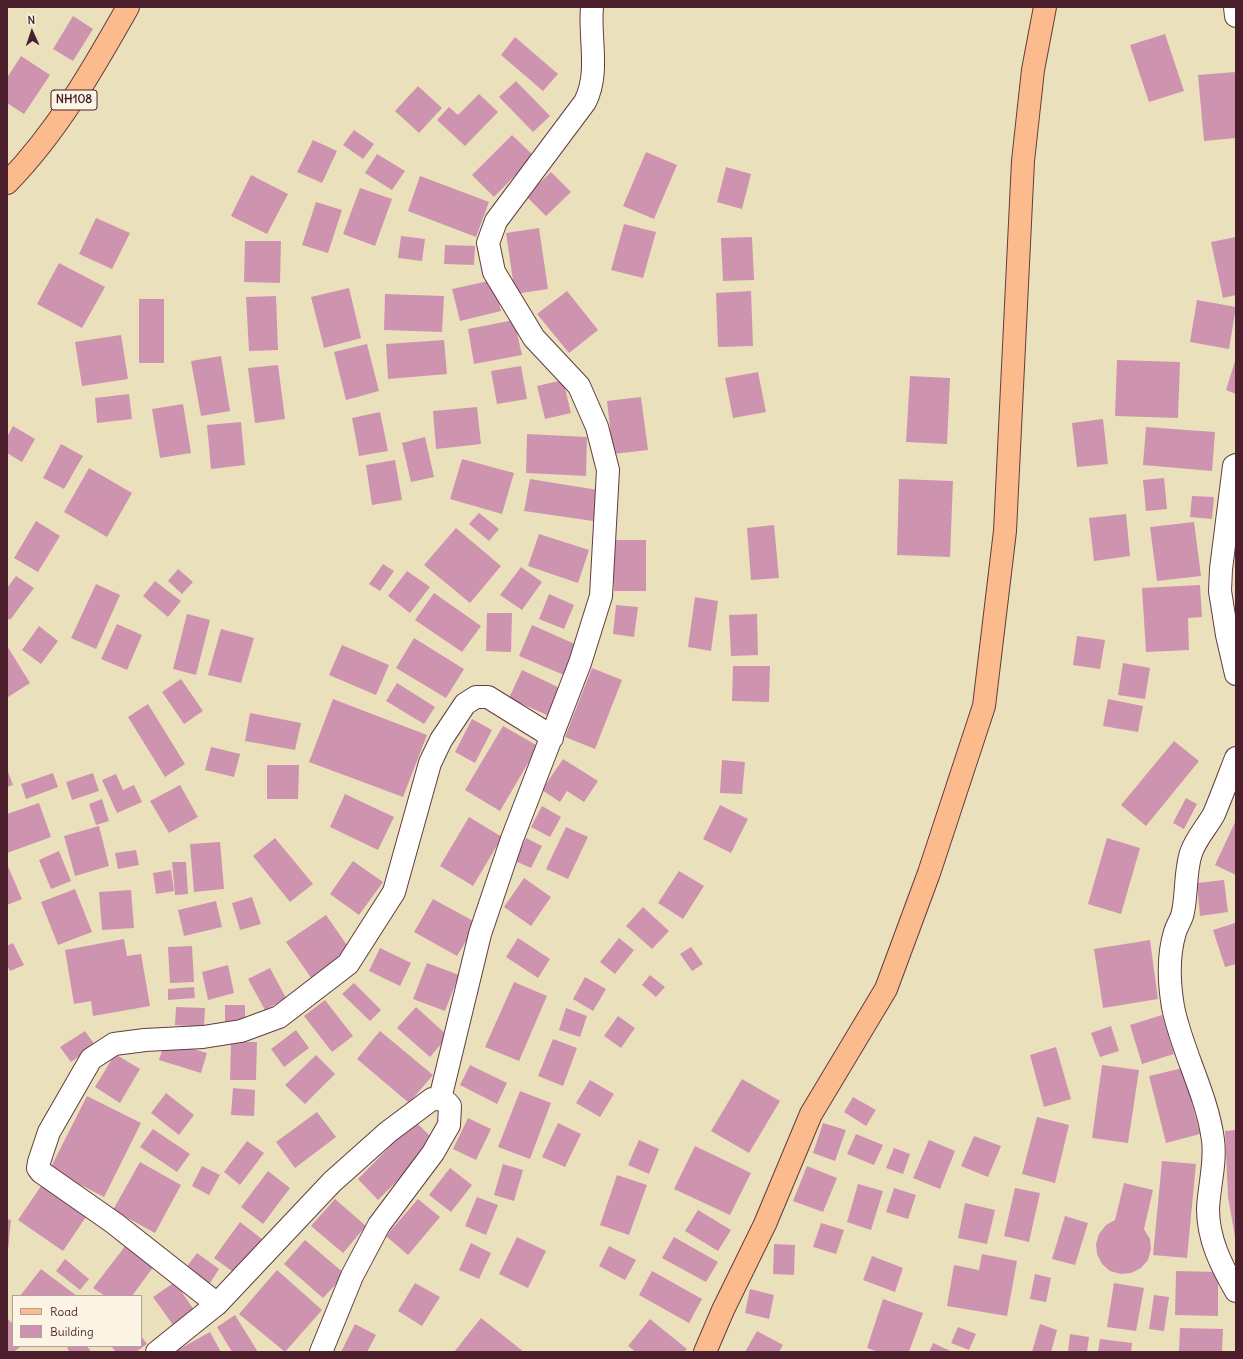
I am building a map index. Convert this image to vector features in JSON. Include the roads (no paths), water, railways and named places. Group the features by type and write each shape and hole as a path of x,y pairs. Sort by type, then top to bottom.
{"main road":[{"name":"NH108","path":"7,183 19,171 77,96 128,7"},
{"path":"705,1352 723,1310 765,1224 811,1114 886,989 929,872 984,706 1005,531 1023,161 1033,70 1045,7"}],"street":[{"path":"440,1098 480,934 512,839 580,663 601,596 608,470 597,427 579,386 534,338 494,272 488,243 496,221 585,102 590,92 592,81 592,7"},
{"path":"1235,7 1236,16"},
{"path":"1236,465 1234,466 1221,569 1220,591 1227,635 1236,674"},
{"path":"216,1304 114,1223 41,1172 38,1168 49,1132 68,1096 91,1059 114,1044 145,1040 203,1037 241,1031 279,1017 348,964 394,892 430,763 441,740 465,704 476,697 488,697 552,738"},
{"path":"1236,758 1213,815 1199,835 1190,853 1183,914 1175,932 1171,961 1173,1008 1194,1076 1203,1098 1213,1141 1213,1165 1208,1209 1210,1232 1215,1251 1236,1291"},
{"path":"157,1352 216,1304 332,1182 388,1132 432,1099 440,1098 446,1101 450,1106 448,1125 433,1153 379,1225 352,1276 321,1352"}]}
